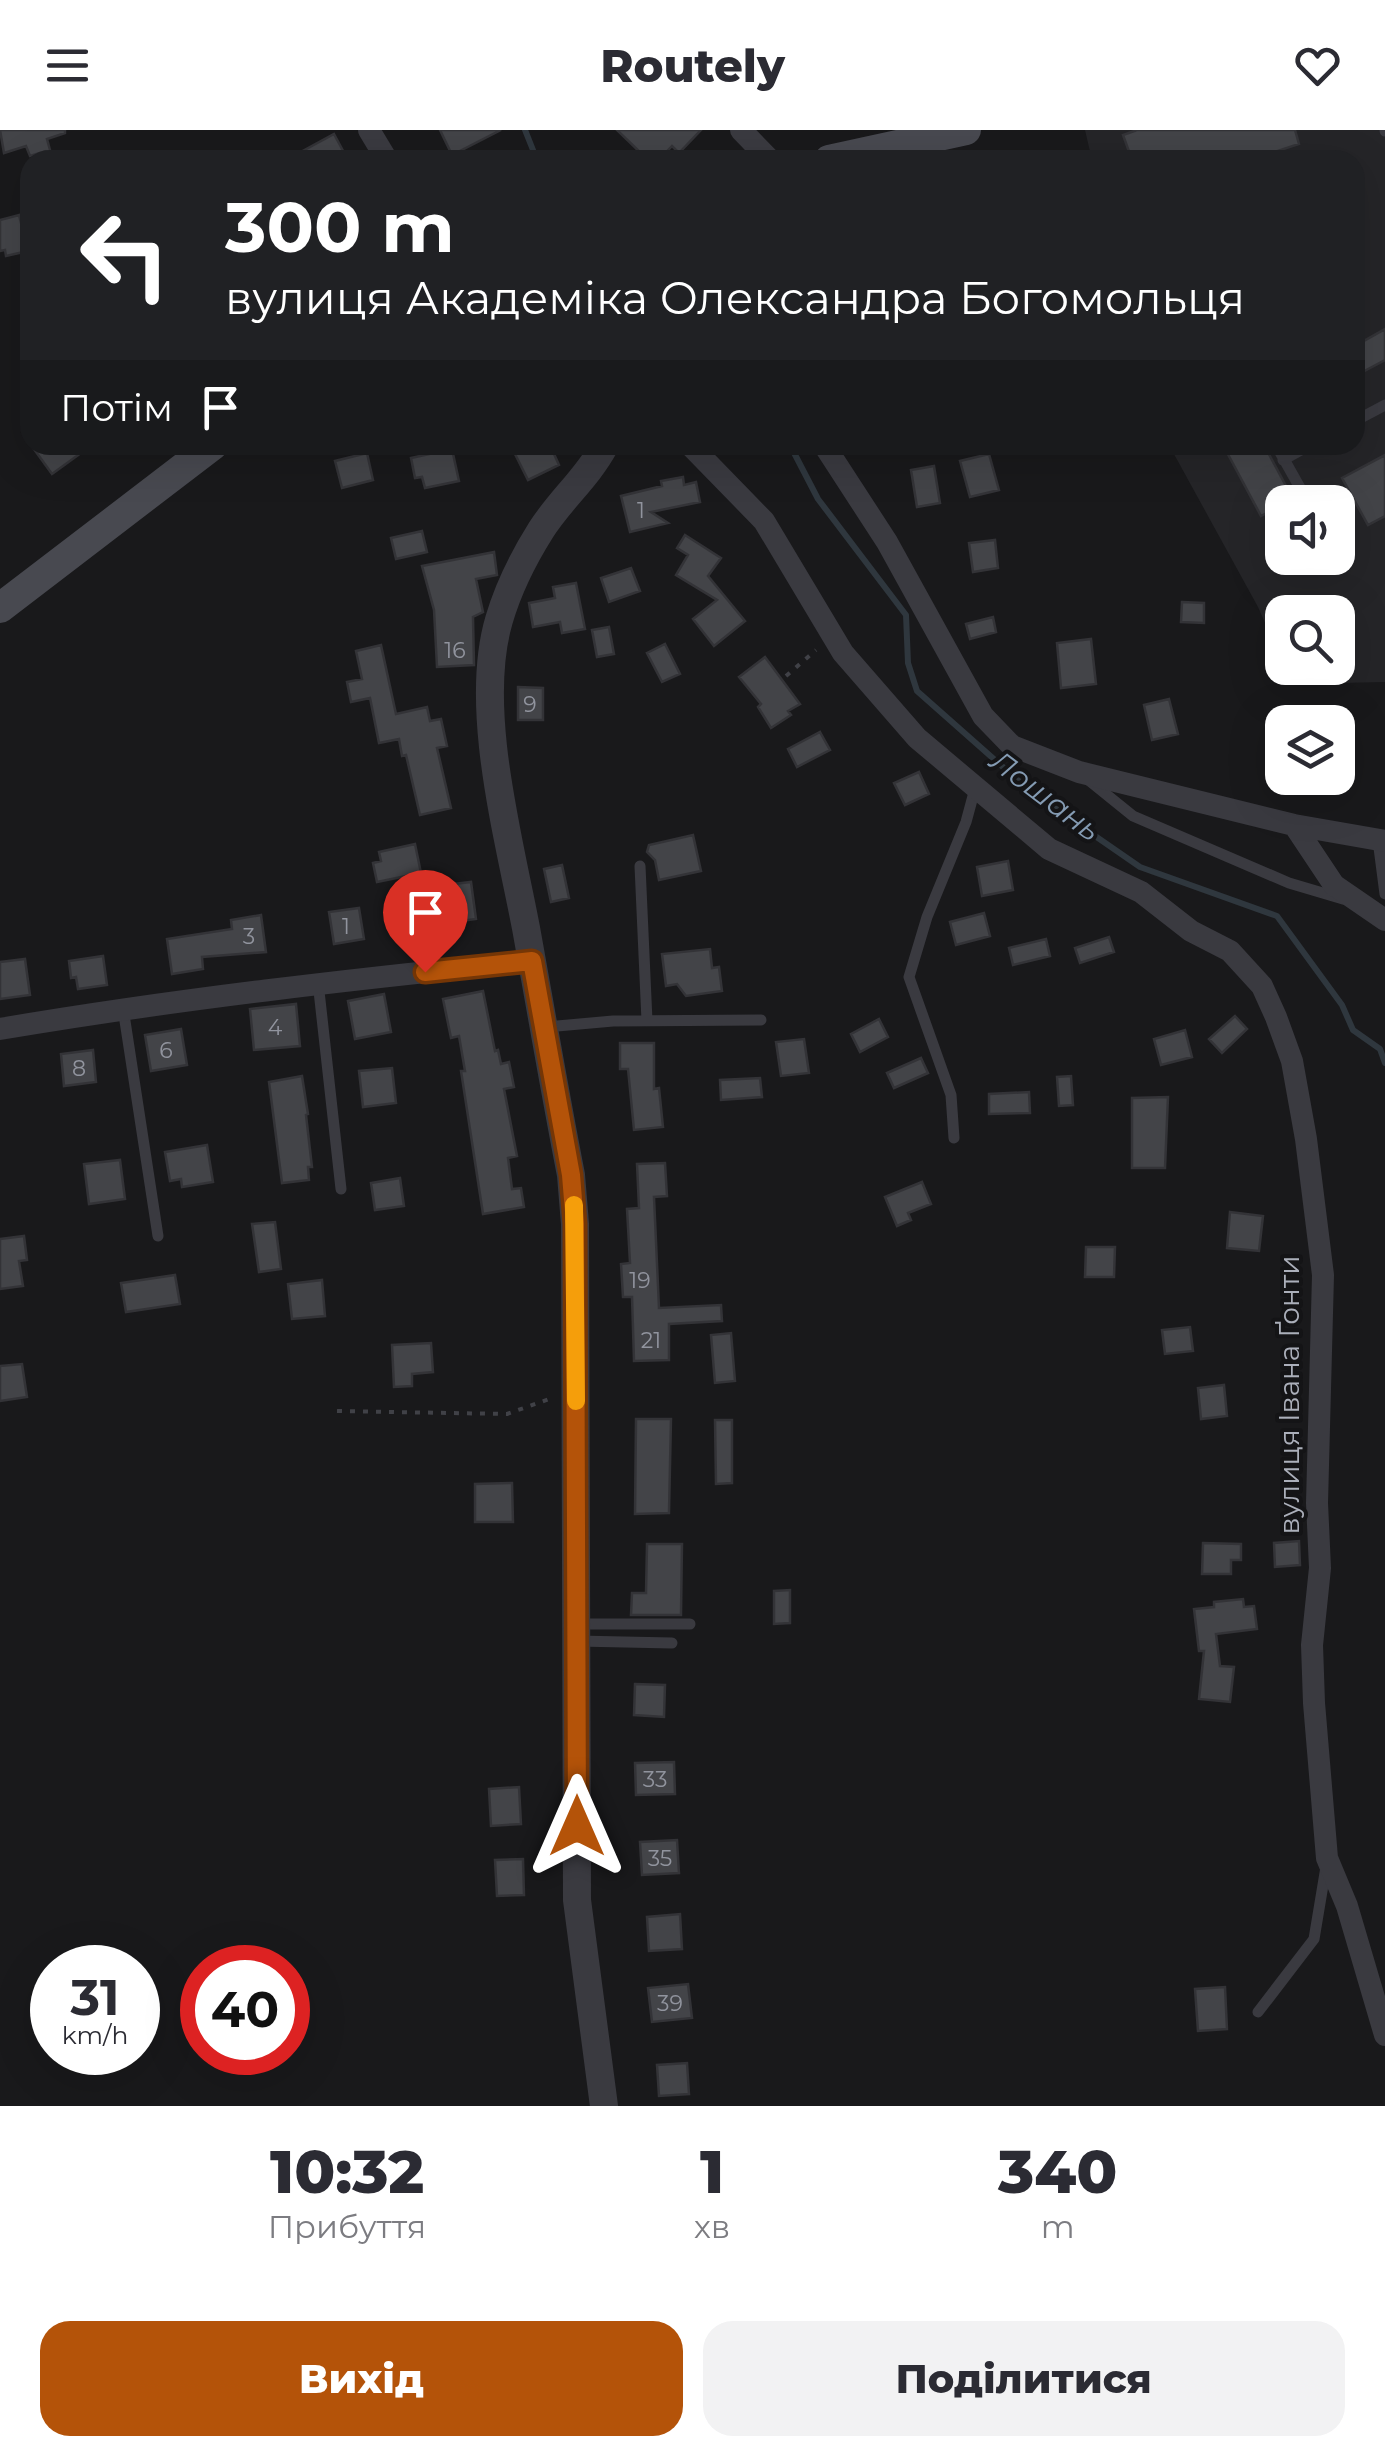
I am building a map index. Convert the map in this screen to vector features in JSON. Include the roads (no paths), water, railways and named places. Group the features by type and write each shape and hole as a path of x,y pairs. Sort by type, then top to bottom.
{"main road":[{"path":"874,150 966,130"},
{"path":"0,608 200,455"}],"street":[{"path":"741,130 760,150"},
{"path":"600,455 541,530 516,578 498,622 491,667 495,754 571,1175 575,1224 577,1900 604,2106"},
{"name":"вулиця Івана Ґонти","path":"700,455 764,521 842,654 916,738 1049,849 1141,892 1191,931 1230,951 1262,986 1292,1061 1323,1274 1317,1503 1320,1568 1312,1645 1328,1858 1347,1906 1385,2035"},
{"path":"830,455 887,542 982,716 1012,746 1079,772 1294,825 1382,840"},
{"path":"1294,825 1334,885 1385,920"},
{"path":"0,1029 318,982 532,961"}],"lane":[{"path":"1281,455 1298,485"},
{"path":"1283,460 1292,455"},
{"path":"1079,772 1132,816 1289,883 1356,903"},
{"path":"954,1138 951,1095 909,978 927,917 966,822 976,785"},
{"path":"1382,840 1380,872 1385,894"},
{"path":"640,866 647,1021"},
{"path":"318,982 341,1190"},
{"path":"122,1008 158,1236"},
{"path":"542,1027 762,1020"},
{"path":"576,1633 690,1624"},
{"path":"576,1633 672,1643"},
{"path":"1258,2012 1314,1939 1328,1858"}],"waterway":[{"name":"Лошань","path":"525,130 533,150"},
{"name":"Лошань","path":"795,455 818,499 906,615 908,663 917,691 1030,791 1140,867 1277,916 1342,1005 1353,1030 1380,1049 1385,1063"}]}
